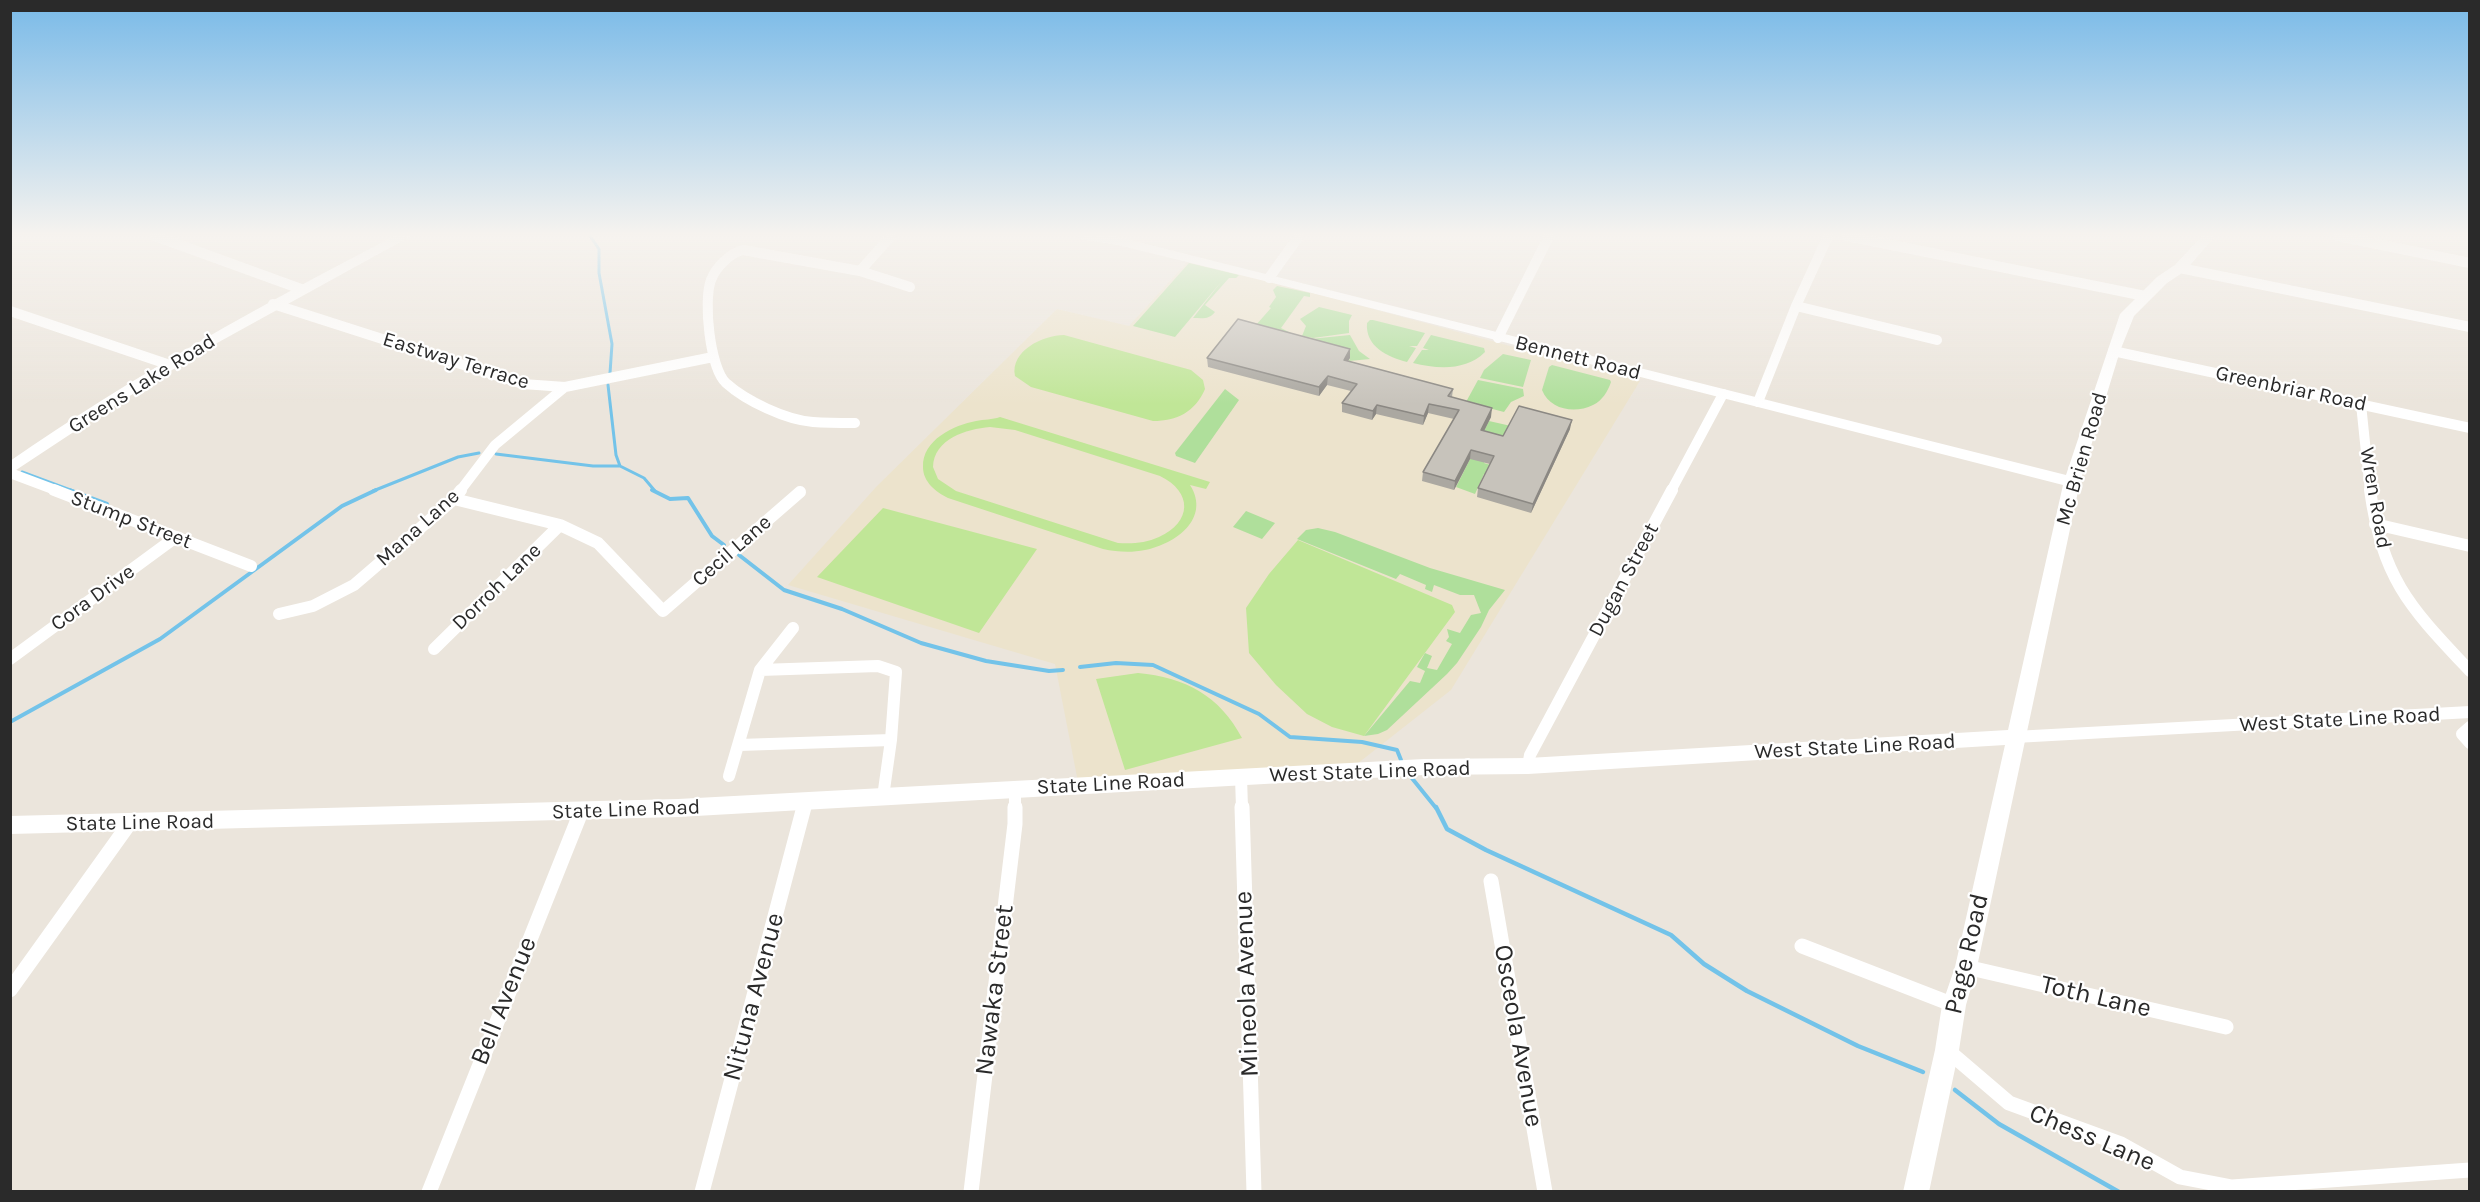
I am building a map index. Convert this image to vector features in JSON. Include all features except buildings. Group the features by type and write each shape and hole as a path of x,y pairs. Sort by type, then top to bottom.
{"street":[{"name":"Greens Lake Road","path":"10,471 17,458 167,364 295,292"},
{"path":"710,292 708,306 713,357 724,381 754,404 811,422 855,423"},
{"name":"Bennett Road","path":"1323,292 2072,482"},
{"path":"1498,338 1521,292"},
{"path":"1758,402 1802,292"},
{"path":"2126,292 2145,296"},
{"name":"Mc Brien Road","path":"2017,727 2072,482 2127,314 2149,292"},
{"path":"2298,292 2469,327"},
{"name":"Eastway Terrace","path":"273,304 523,384 565,387 713,357"},
{"path":"1796,306 1937,340"},
{"path":"10,311 167,364"},
{"name":"Greenbriar Road","path":"2113,351 2469,428"},
{"name":"Mana Lane","path":"279,614 313,606 354,585 454,500 495,445 565,387"},
{"name":"Dugan Street","path":"1528,766 1530,755 1723,394"},
{"name":"Wren Road","path":"2361,404 2375,524 2381,549 2395,580 2411,606 2469,671"},
{"name":"Stump Street","path":"10,471 250,566"},
{"name":"Cecil Lane","path":"560,525 598,543 663,611 800,492"},
{"path":"454,500 560,525"},
{"path":"2375,524 2469,546"},
{"name":"Dorroh Lane","path":"434,649 560,525"},
{"name":"Cora Drive","path":"10,659 176,537"},
{"path":"729,776 760,670 794,628"},
{"path":"760,670 878,666 896,672 891,740 883,797"},
{"name":"West State Line Road","path":"1241,777 1424,767 1528,766 2017,727 2469,712"},
{"name":"Page Road","path":"1916,1191 1947,1050 1954,1005 1965,968 2017,727"},
{"path":"2469,727 2462,734 2469,743"},
{"path":"739,746 891,740"},
{"name":"State Line Road","path":"10,825 580,812 805,802 1241,777"},
{"name":"Mineola Avenue","path":"1241,777 1254,1191"},
{"name":"Nawaka Street","path":"971,1191 1015,824 1015,789"},
{"name":"Nituna Avenue","path":"702,1191 805,802"},
{"name":"Bell Avenue","path":"429,1191 580,812"},
{"path":"10,990 129,824"},
{"name":"Osceola Avenue","path":"1491,880 1545,1191"},
{"path":"1802,946 1954,1005"},
{"name":"Toth Lane","path":"1965,968 2226,1027"},
{"name":"Chess Lane","path":"1947,1050 2009,1103 2121,1144 2181,1177 2232,1187 2469,1170"}],"shaded area":[{"path":"1160,292 1310,292 1640,381 1451,690 1357,764 1078,782 1055,664 788,585 877,486 1057,309 1129,326"}],"green space":[{"path":"1163,292 1213,292 1175,337 1133,326"},
{"path":"1213,292 1216,292 1205,305 1215,312 1213,315 1193,318"},
{"path":"1274,292 1310,293 1310,297 1304,296 1281,328 1293,334 1256,325 1271,308 1269,307 1276,297"},
{"path":"1319,307 1352,315 1349,321 1349,333 1313,338 1302,336 1306,326 1300,319"},
{"path":"1370,320 1425,333 1417,346 1409,346 1416,348 1407,362 1385,354 1374,344 1367,331 1367,323"},
{"path":"1064,335 1191,370 1203,380 1205,389 1196,404 1184,414 1162,421 1153,421 1031,387 1015,376 1018,359 1030,346 1047,338"},
{"path":"1350,335 1359,351 1370,359 1349,361 1350,358 1305,347 1310,339"},
{"path":"1431,335 1484,348 1485,352 1469,363 1451,367 1413,363 1422,350 1429,350 1423,348"},
{"path":"1503,354 1531,360 1523,387 1480,378 1484,370"},
{"path":"1552,365 1611,382 1599,401 1586,408 1571,409 1557,406 1546,397 1542,390 1549,367"},
{"path":"1478,380 1523,389 1524,396 1511,402 1504,412 1466,402"},
{"path":"1225,389 1239,400 1195,463 1176,456 1175,453"},
{"path":"1000,417 1210,482 1206,489 1190,485 1195,497 1196,508 1187,528 1157,547 1124,552 1103,549 948,498 931,486 925,477 924,457 941,435 958,426","holes":["990,427 1015,430 1160,476 1171,483 1183,498 1183,515 1170,531 1159,537 1139,543 1118,543 956,491 938,479 933,467 935,457 939,449 953,437 971,430"]},
{"path":"1489,421 1511,426 1507,434 1492,443 1484,463 1525,475 1521,485 1484,474 1475,494 1456,487"},
{"path":"883,508 1037,549 979,633 817,577"},
{"path":"1246,511 1275,523 1262,539 1233,527"},
{"path":"1318,528 1335,532 1430,568 1505,590 1489,610 1481,627 1457,663 1387,730 1378,734 1364,736 1410,681 1420,683 1425,671 1417,667 1425,653 1432,656 1427,668 1437,670 1452,644 1446,641 1449,637 1447,629 1460,633 1471,615 1481,613 1474,595 1460,595 1434,585 1432,592 1425,589 1426,585 1400,574 1396,579 1297,539 1306,530"},
{"path":"1298,540 1452,605 1455,612 1364,736 1332,727 1307,714 1276,685 1249,653 1246,608 1269,574"},
{"path":"1138,673 1171,679 1199,691 1223,711 1242,738 1125,770 1096,679"}],"waterway":[{"path":"602,292 612,344 610,373"},
{"path":"608,385 616,455 620,466"},
{"path":"373,491 458,457 479,453"},
{"path":"496,454 593,466 620,466"},
{"path":"620,466 644,478 655,491"},
{"path":"22,472 73,491"},
{"path":"69,490 107,504"},
{"path":"10,722 160,639 342,506 376,490"},
{"path":"652,490 670,499 688,498 712,536 724,545"},
{"path":"739,555 784,590 842,609 921,643 986,661 1049,671 1063,670"},
{"path":"1080,667 1116,663 1153,665 1259,714 1290,737 1362,742 1397,750 1401,760"},
{"path":"1411,777 1436,808"},
{"path":"1436,807 1447,829 1486,850 1671,935 1704,964 1747,991 1858,1046 1923,1072"},
{"path":"1955,1090 1999,1124 2119,1192"}]}
